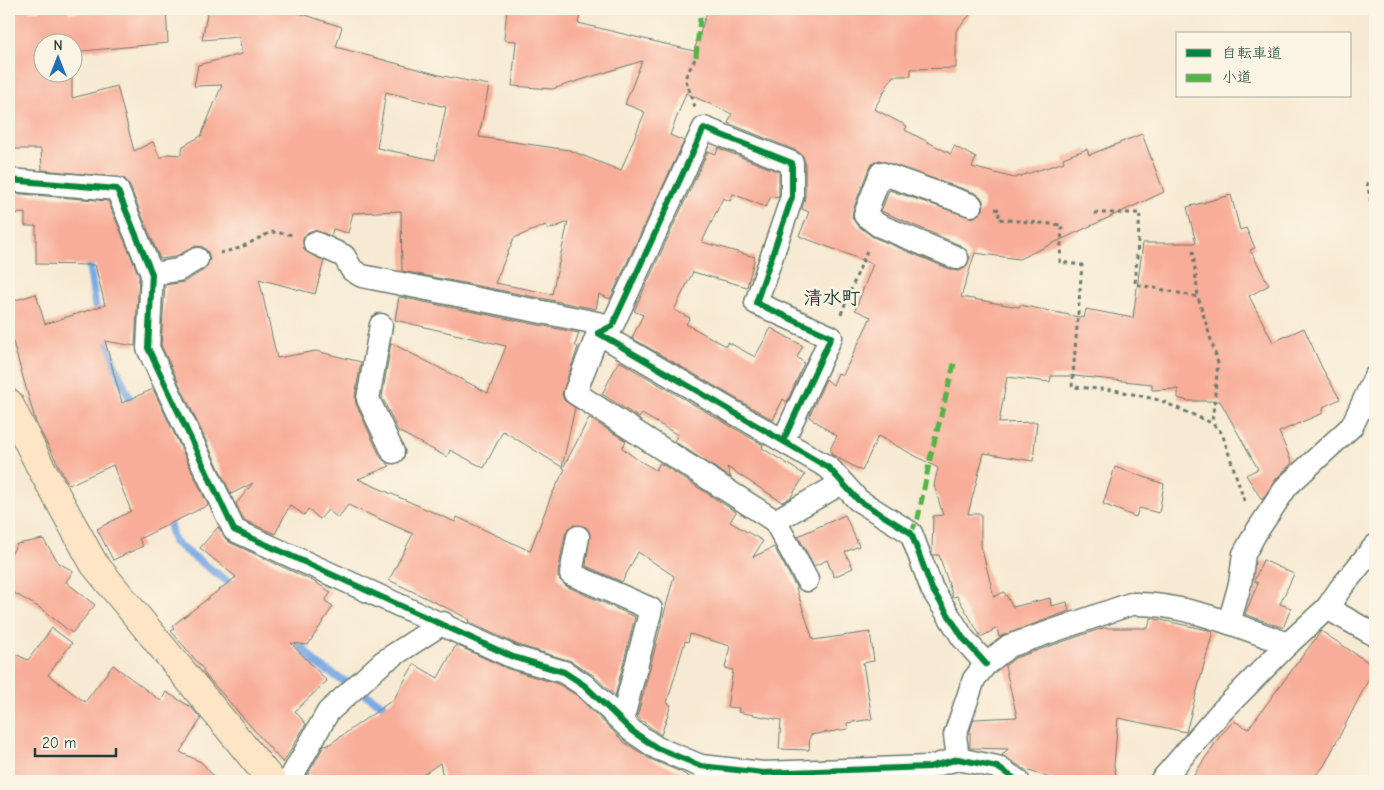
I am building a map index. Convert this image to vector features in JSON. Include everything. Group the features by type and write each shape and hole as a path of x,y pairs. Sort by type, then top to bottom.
{"street":[{"path":"783,441 831,337 756,303 792,197 792,163 704,128 575,393 775,521 807,580"},
{"path":"957,258 878,225 865,215 881,173 971,205"},
{"path":"9,180 117,189 152,274 148,348 234,530 514,657 564,672 584,685 632,731 657,748 701,766 754,772 929,767 958,759 997,767 1018,781"},
{"path":"315,243 344,256 352,270 362,276 605,329 828,468 858,500 911,533 932,589 963,638 986,664"},
{"path":"152,274 178,270 197,259"},
{"path":"380,325 368,399 393,452"},
{"path":"1229,623 1240,584 1244,554 1255,534 1287,486 1352,426 1375,377"},
{"path":"9,403 39,464 94,564 272,781"},
{"path":"775,521 842,484"},
{"path":"578,537 571,574 651,609 622,721"},
{"path":"1161,781 1219,714 1288,644 1327,608 1375,546"},
{"path":"958,759 956,735 974,679 986,664 1009,646 1131,604 1152,603 1229,623 1288,644"},
{"path":"1327,608 1375,635"},
{"path":"289,781 328,712 383,662 443,624"}],"path":[{"path":"696,57 685,78 704,128"},
{"path":"1367,182 1375,224"},
{"path":"971,205 1000,210 998,219 1062,225 1060,262 1082,265 1072,387 1114,390 1160,400 1212,423 1222,433 1229,451 1255,534"},
{"path":"1094,213 1140,213 1135,284 1198,297"},
{"path":"831,337 878,225"},
{"path":"197,259 240,248 271,232 297,235 315,243"},
{"path":"1193,251 1198,297 1218,363 1212,423"}],"building":[{"path":"69,9 69,13 118,9 166,9 168,43 82,51 82,32 32,32 32,82 72,82 72,98 117,86 134,151 153,142 160,158 168,154 181,155 183,146 201,136 222,85 194,86 198,65 242,54 239,37 202,40 208,9 287,9 342,27 336,47 443,76 489,85 479,137 569,150 621,170 645,112 625,104 642,61 552,89 512,86 516,41 504,40 507,9 556,11 568,9 581,12 578,23 694,51 708,9 734,9 748,14 776,9 975,9 956,31 956,68 911,69 911,76 893,76 874,109 907,126 905,130 951,154 954,146 976,158 972,167 1014,178 1064,162 1063,158 1087,149 1089,155 1142,134 1164,192 1019,259 975,253 961,297 1019,307 1020,305 1084,318 1086,309 1133,318 1143,243 1196,243 1187,207 1231,195 1240,230 1246,228 1255,248 1250,250 1269,285 1249,296 1273,342 1304,328 1322,368 1340,399 1323,407 1323,413 1279,432 1292,463 1276,479 1262,500 1246,475 1258,469 1220,401 1188,401 1178,398 1178,389 1152,390 1152,384 1075,376 1051,376 1050,382 1007,377 999,423 1037,422 1033,461 984,453 968,514 981,514 981,546 994,597 1004,592 1013,607 1050,598 1051,606 1067,602 1069,611 999,637 997,628 981,637 957,596 953,597 939,555 933,555 932,553 933,516 943,515 934,485 938,468 878,436 862,471 831,454 831,447 837,436 809,417 826,379 833,385 838,373 843,375 871,317 855,310 873,264 799,236 809,212 802,209 805,197 805,163 803,156 797,151 728,123 732,114 686,93 670,135 684,141 610,299 599,294 596,309 402,271 401,211 353,213 348,233 333,229 331,236 314,230 308,232 303,238 304,250 324,261 315,294 259,279 277,358 316,351 361,362 355,397 356,404 381,458 390,466 358,479 455,522 457,517 530,551 551,496 565,469 563,468 589,418 626,441 622,448 638,460 656,470 660,463 736,512 730,522 763,541 753,557 774,547 795,585 813,640 870,632 874,661 863,663 872,719 847,723 848,729 810,735 809,750 779,749 781,720 738,712 739,708 727,707 733,670 725,668 730,646 690,634 688,642 685,641 667,703 671,705 661,735 637,717 674,576 638,552 622,582 586,566 590,533 586,527 574,525 568,528 565,535 558,572 558,578 566,586 635,617 615,696 593,675 571,661 518,645 468,622 470,620 459,614 389,580 413,534 348,505 338,518 328,510 320,519 308,509 304,515 290,505 275,534 244,520 236,504 253,483 231,494 161,345 165,285 184,282 204,270 210,259 208,252 203,247 196,246 174,257 160,259 129,184 124,178 42,170 41,149 9,149 9,11","holes":["386,92 446,107 435,160 377,148","879,160 975,193 981,197 984,203 983,210 973,218 889,190 881,211 962,246 970,257 965,268 959,271 952,270 873,237 857,225 852,218 853,210 869,168","568,222 552,294 495,283 514,238 546,225 548,230"]},
{"path":"718,148 779,172 779,195 778,198 771,196 766,207 733,194 730,201 723,198 702,242 755,257 747,287 693,272 674,310 690,318 686,324 726,346 728,342 755,357 771,328 803,346 797,357 804,363 787,402 783,399 773,420 632,338 643,315 634,311 708,151 716,154"},
{"path":"9,193 108,201 139,276 135,346 105,341 122,403 153,389 208,505 139,539 143,546 113,560 97,529 131,511 113,465 69,485 36,423 9,328 9,302 36,294 45,324 105,305 95,265 36,264 36,226 25,226 25,213 9,214"},
{"path":"399,297 579,333 575,345 578,347 562,394 564,400 575,408 562,467 503,431 484,468 450,450 447,457 398,431 382,397 391,343 488,393 506,346 395,320"},
{"path":"619,361 763,445 762,448 805,475 791,497 782,502 727,467 731,478 674,441 678,435 642,414 639,418 602,394"},
{"path":"1115,467 1164,484 1159,513 1139,508 1136,517 1103,504"},
{"path":"845,515 859,546 845,552 853,568 834,577 827,560 814,566 798,536"},
{"path":"218,527 229,542 313,581 331,592 325,601 333,606 308,645 291,643 327,681 295,711 306,724 283,763 203,672 204,670 171,631 174,629 172,626 236,577 200,548"},
{"path":"43,539 59,563 73,571 66,582 95,605 72,633 40,608 9,590 9,558 17,544"},
{"path":"1263,560 1294,574 1280,604 1291,608 1283,628 1245,614 1258,583 1254,581"},
{"path":"1151,618 1213,631 1186,732 1118,718 1114,765 1117,781 1060,781 1026,770 1002,755 1008,749 970,748 970,731 974,719 1017,717 1005,666 1015,658 1103,628 1148,628"},
{"path":"52,628 72,643 48,675 85,702 113,665 161,701 166,692 191,707 201,719 180,752 201,762 218,781 9,781 9,651 28,660"},
{"path":"1321,631 1375,667 1324,766 1311,781 1190,781 1220,736 1234,721 1248,729"},
{"path":"456,645 508,669 558,684 576,695 624,742 650,759 681,772 696,781 444,781 440,763 414,781 314,781 308,774 325,744 327,746 394,699 414,664 438,678"}],"waterway":[{"path":"88,256 97,317"},
{"path":"102,335 133,407"},
{"path":"167,515 174,542 235,587"},
{"path":"293,636 315,663 391,710"}],"marked path":[{"path":"696,57 701,9"},
{"path":"911,533 918,518 930,459 955,360"}],"cycle path":[{"path":"783,441 831,337 756,303 792,197 792,163 704,128 612,326 598,333 829,468 858,500 911,533 932,589 963,638 986,664"},
{"path":"9,180 117,189 152,274 148,348 234,530 513,657 564,672 584,685 632,731 657,748 701,766 763,773 929,767 958,759 997,767 1018,781"}],"district":[{"name":"清水町","path":"832,298"}]}
